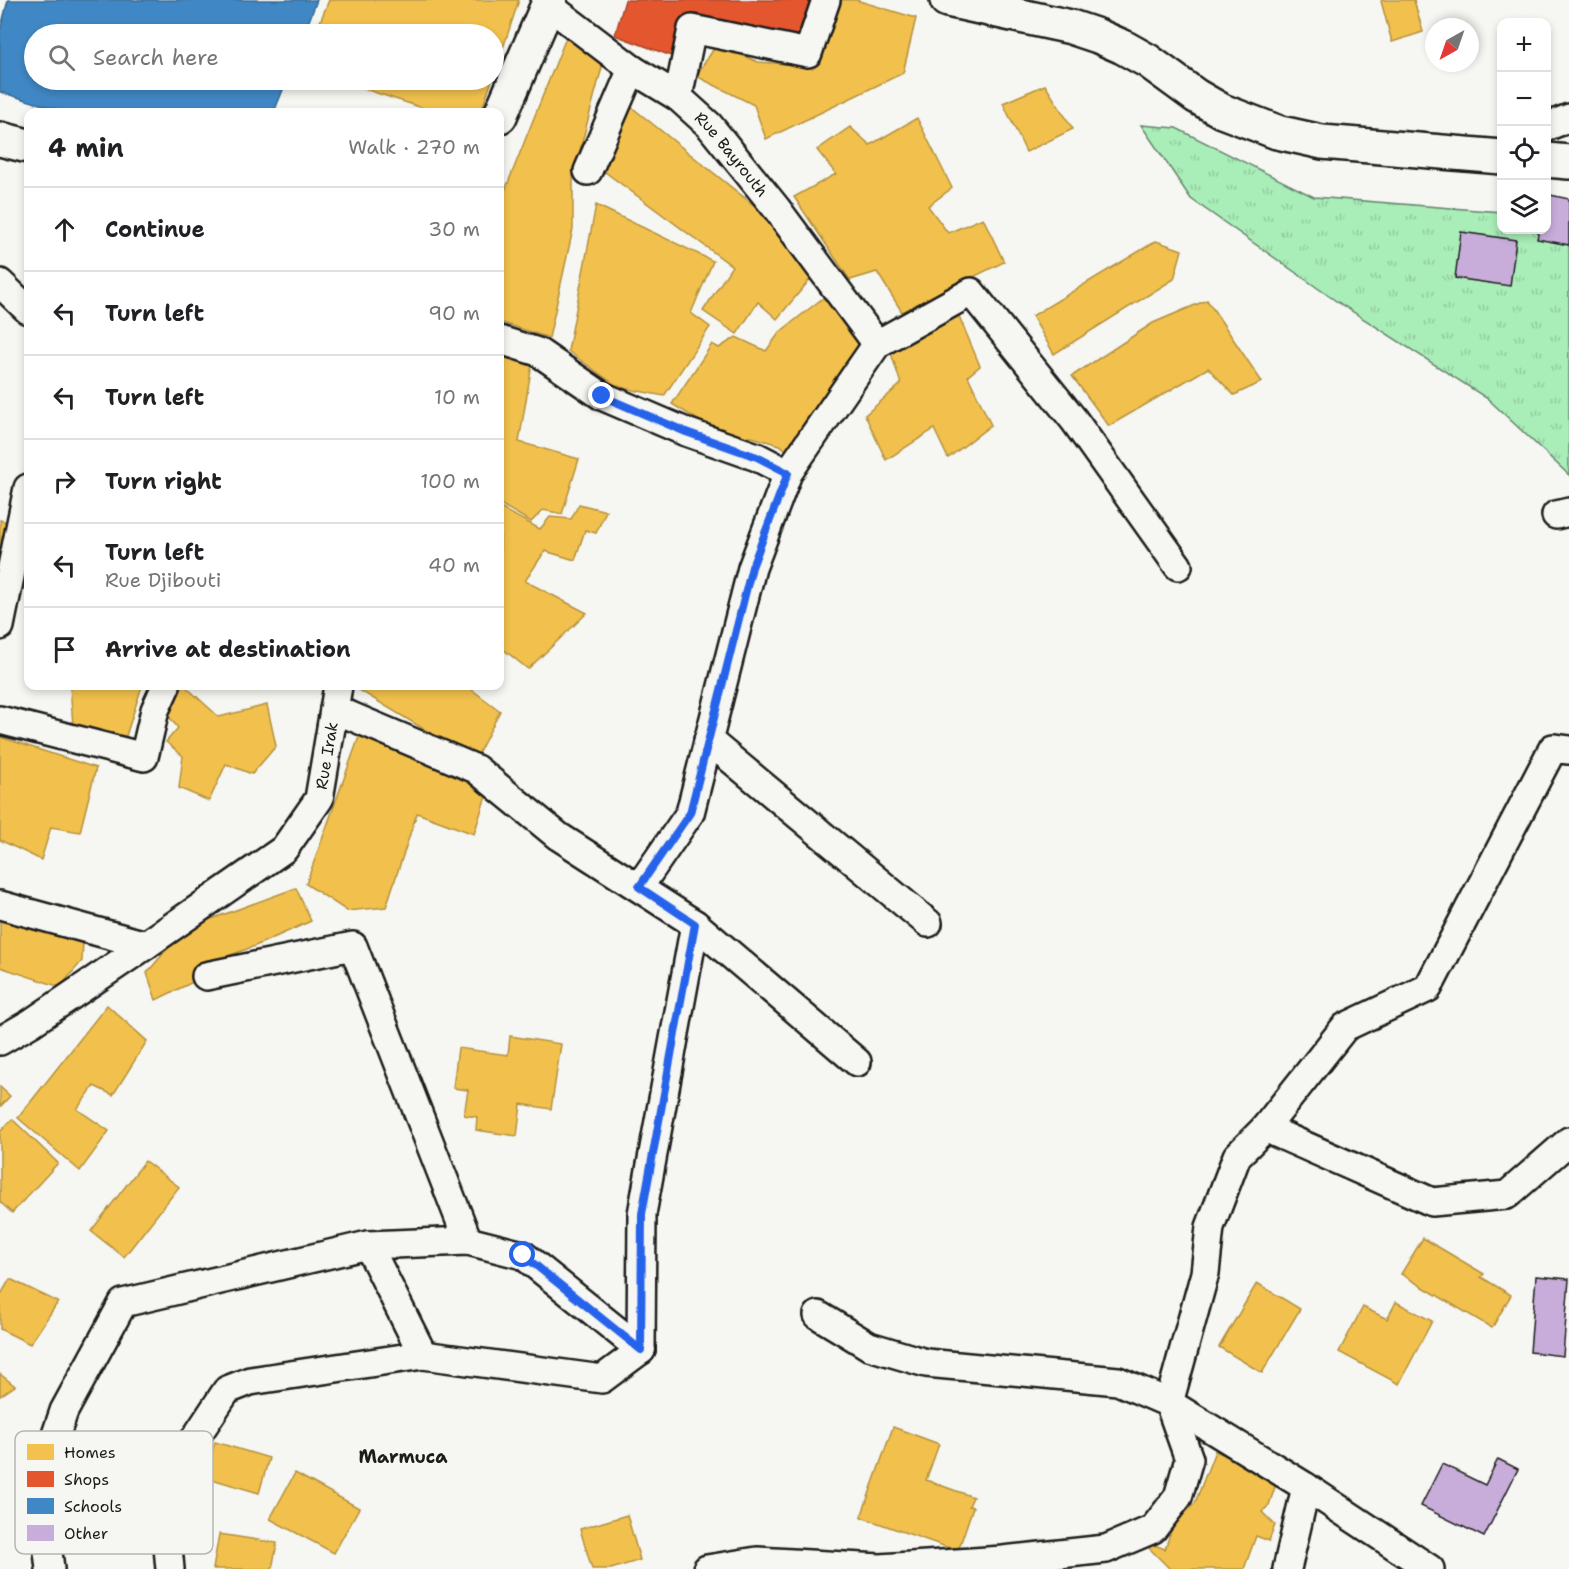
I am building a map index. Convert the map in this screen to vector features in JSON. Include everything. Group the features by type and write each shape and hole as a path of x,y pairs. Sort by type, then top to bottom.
{"street":[{"path":"678,97 692,28 808,53 826,0"},
{"path":"947,0 1071,27 1098,36 1148,61 1196,96 1222,111 1276,132 1322,142 1497,157"},
{"path":"504,77 543,2"},
{"path":"503,108 543,2"},
{"name":"Rue Bayrouth","path":"543,2 632,69 678,97 709,125 777,209 877,344"},
{"path":"588,171 632,69"},
{"path":"488,108 497,90"},
{"path":"1549,126 1569,118"},
{"path":"0,139 24,145"},
{"path":"0,157 24,162"},
{"path":"1551,160 1569,162"},
{"path":"0,283 24,306"},
{"path":"639,887 690,813 752,567 788,473 877,344 971,292 1074,420 1178,566"},
{"path":"504,341 538,352 602,396 686,432 757,457 788,473"},
{"path":"0,626 24,508"},
{"path":"0,720 144,757 155,710 164,690"},
{"path":"336,697 476,770 558,836 695,924 857,1062"},
{"name":"Rue Irak","path":"146,945 284,849 319,799 336,697"},
{"path":"708,740 928,923"},
{"path":"707,1569 757,1561 880,1568 1003,1560 1106,1549 1153,1529 1178,1497 1189,1459 1169,1403 1206,1273 1210,1227 1237,1156 1264,1128 1345,1027 1428,988 1553,748 1569,750"},
{"path":"0,905 146,945"},
{"path":"641,1350 642,1214 695,924"},
{"path":"0,1041 31,1023 146,945"},
{"path":"206,976 353,946 468,1241"},
{"path":"1264,1128 1432,1202 1507,1195 1569,1141"},
{"path":"57,1431 63,1411 123,1303 368,1245 468,1241 523,1255 641,1350"},
{"path":"368,1245 423,1355"},
{"path":"818,1315 869,1346 926,1362 1118,1381 1169,1403 1306,1487 1430,1569"},
{"path":"200,1431 227,1390 250,1381 423,1355 602,1379 641,1350"},
{"path":"1287,1569 1306,1487"},
{"path":"48,1554 50,1569"},
{"path":"169,1554 170,1569"}],"green space":[{"path":"1141,125 1176,128 1314,197 1497,212 1497,234 1551,234 1551,227 1569,218 1569,475 1488,399 1336,301 1191,199"}],"building: Homes":[{"path":"329,0 519,0 504,45 504,24 319,24"},
{"path":"834,0 856,0 916,18 903,73 766,139 754,105 696,76 717,44 758,62 816,66"},
{"path":"1414,0 1423,32 1392,42 1381,1"},
{"path":"567,35 605,56 573,176 573,229 549,338 504,323 504,193"},
{"path":"1045,85 1073,129 1026,152 1003,103"},
{"path":"368,90 489,90 482,108 423,108"},
{"path":"624,101 781,227 813,276 777,319 758,302 737,334 703,311 732,266 597,166"},
{"path":"917,118 952,188 928,206 948,233 983,218 1004,262 902,312 877,272 850,280 794,197 836,174 817,150 850,127 870,145"},
{"path":"596,205 713,261 691,313 710,327 664,396 618,387 568,351"},
{"path":"1156,241 1182,250 1174,279 1054,354 1032,316"},
{"path":"833,290 867,344 793,456 780,445 752,437 721,434 672,404 712,344 719,348 736,337 766,351 780,332"},
{"path":"1207,300 1262,382 1234,395 1208,368 1109,426 1072,376 1153,323"},
{"path":"959,316 980,366 968,376 991,425 948,458 934,429 886,460 865,415 901,384 891,353"},
{"path":"504,355 532,364 519,442 579,459 562,514 543,510 531,522 504,506"},
{"path":"579,504 606,511 596,533 585,530 575,560 545,551 525,581 587,613 528,669 504,650 504,510 540,529 550,517 571,519"},
{"path":"0,520 7,522 0,552"},
{"path":"70,690 141,690 125,739 73,725"},
{"path":"174,690 189,690 219,717 267,705 276,746 252,774 226,764 209,801 179,788 183,756 166,742 178,728 160,705"},
{"path":"359,690 472,690 500,711 475,760"},
{"path":"364,723 490,783 474,834 417,813 386,907 347,911 306,884"},
{"path":"0,737 96,768 80,832 51,827 41,860 0,840"},
{"path":"296,888 311,921 255,946 198,967 199,979 156,1000 147,973 184,929"},
{"path":"0,917 83,940 82,961 60,987 0,967"},
{"path":"107,1005 147,1041 113,1095 94,1086 77,1109 109,1131 80,1171 18,1118"},
{"path":"510,1036 561,1044 551,1109 521,1104 517,1136 476,1130 477,1117 464,1115 468,1090 453,1088 458,1048 508,1055"},
{"path":"0,1087 10,1096 0,1107"},
{"path":"12,1119 58,1163 12,1213 0,1202 0,1132"},
{"path":"145,1161 179,1187 124,1257 91,1231"},
{"path":"1423,1238 1484,1274 1481,1277 1511,1295 1492,1328 1401,1274"},
{"path":"10,1279 58,1302 30,1344 0,1329 0,1296"},
{"path":"1257,1283 1300,1309 1262,1373 1219,1347"},
{"path":"1396,1302 1432,1321 1399,1384 1339,1352 1363,1307 1387,1319"},
{"path":"0,1374 15,1386 0,1396"},
{"path":"893,1427 939,1444 926,1480 973,1497 969,1506 973,1507 958,1551 861,1517"},
{"path":"215,1442 269,1458 259,1493 213,1479"},
{"path":"1215,1451 1245,1466 1278,1478 1269,1505 1262,1512 1275,1525 1269,1541 1256,1536 1244,1569 1170,1569 1141,1540 1165,1549 1173,1525 1195,1503"},
{"path":"295,1473 359,1508 334,1553 270,1519"},
{"path":"627,1515 640,1560 611,1569 592,1569 580,1529"},
{"path":"219,1534 277,1543 272,1569 213,1569"}],"building: Shops":[{"path":"625,0 815,0 806,39 683,17 674,57 615,35"}],"building: Schools":[{"path":"8,0 317,0 308,24 24,24 24,90 283,90 276,108 53,108 0,92 0,31"}],"building: Other":[{"path":"1551,195 1569,199 1569,245 1537,239 1538,234 1551,234"},
{"path":"1461,232 1516,240 1510,286 1455,278"},
{"path":"1536,1276 1569,1279 1563,1356 1530,1352"},
{"path":"1498,1459 1518,1469 1484,1537 1421,1506 1442,1464 1485,1485"}],"district":[{"name":"Marmuca","path":"403,1457"}],"route":[{"path":"523,1255 641,1350 642,1214 695,924 639,887 690,813 752,567 788,473 757,457 686,432 602,396"}]}
